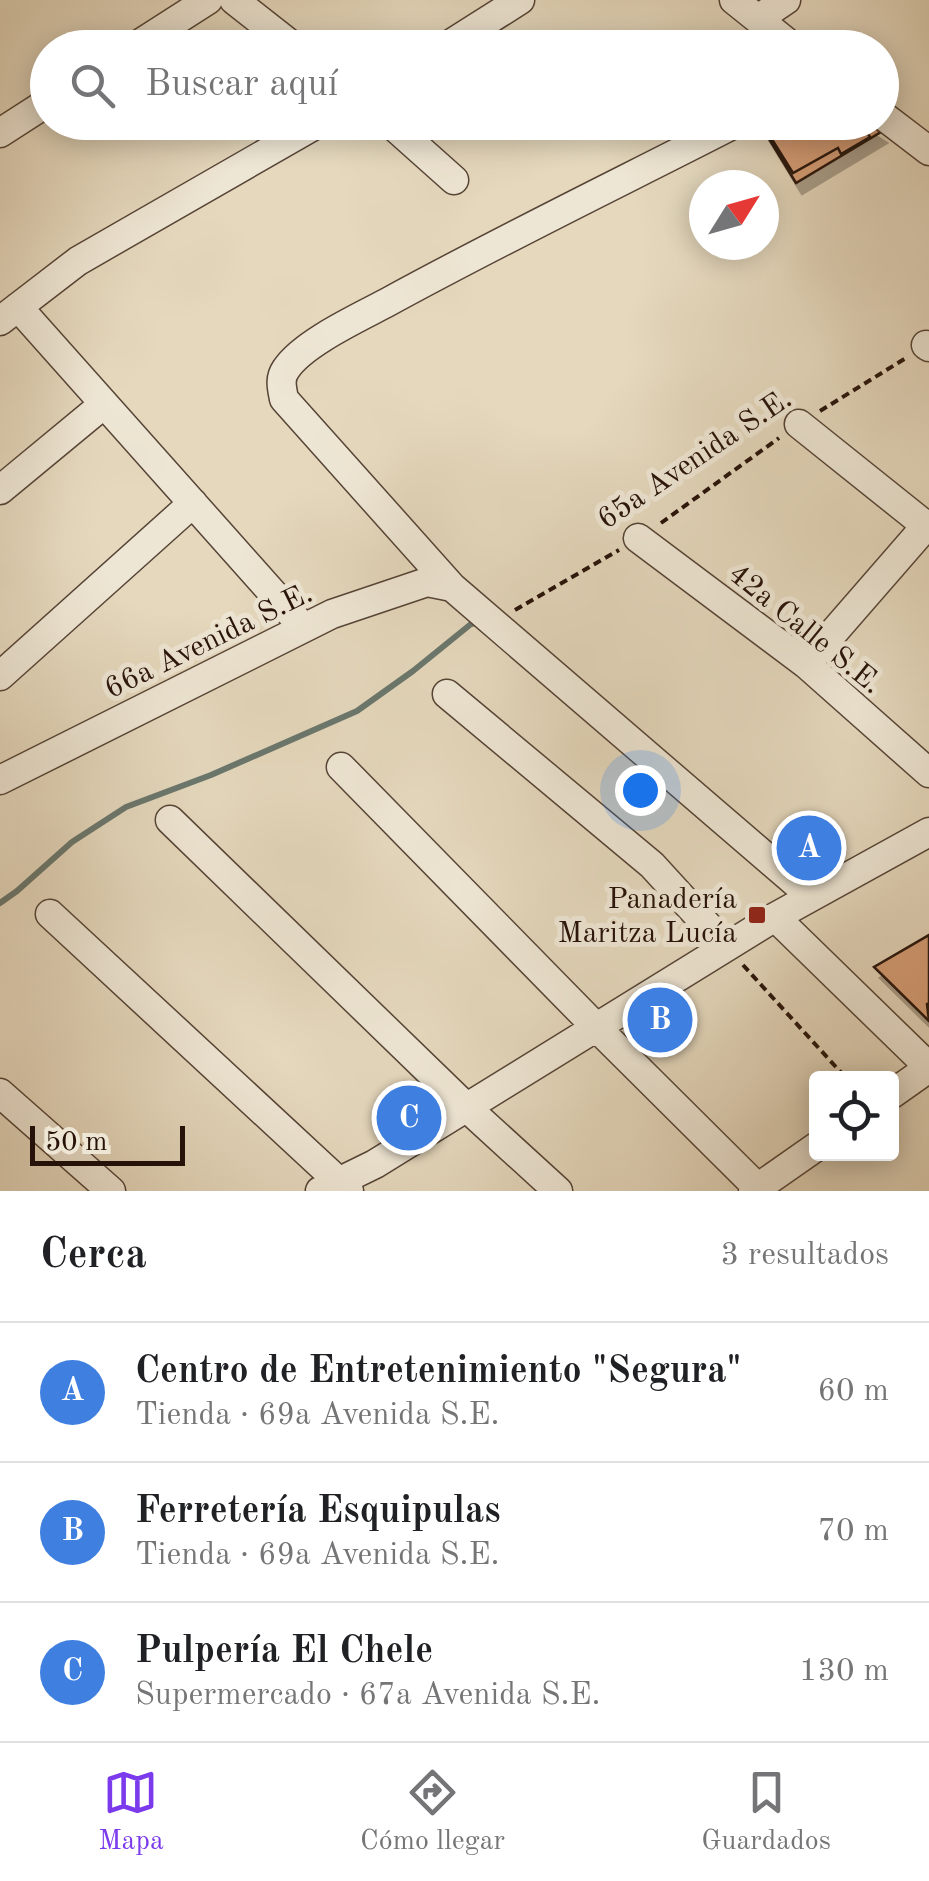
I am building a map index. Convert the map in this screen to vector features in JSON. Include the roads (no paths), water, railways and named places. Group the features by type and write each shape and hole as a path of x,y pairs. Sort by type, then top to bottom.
{"street":[{"path":"161,30 208,0"},
{"path":"234,0 272,30"},
{"path":"472,30 520,0"},
{"path":"734,0 771,30"},
{"path":"758,20 786,0"},
{"path":"0,132 30,113"},
{"path":"899,128 929,151"},
{"path":"289,140 78,261 9,314 104,404 303,627"},
{"path":"408,140 454,180"},
{"path":"703,140 332,332 300,354 281,381 284,399 452,587 811,896"},
{"path":"0,490 104,404"},
{"path":"799,424 928,527 806,664"},
{"path":"0,676 193,503"},
{"name":"42a Calle S.E.","path":"638,538 806,664 929,774"},
{"name":"66a Avenida S.E.","path":"0,780 332,614 427,582 452,587"},
{"path":"447,694 652,865 726,946"},
{"path":"341,766 757,1190 809,1152"},
{"path":"170,820 466,1108 558,1191"},
{"path":"50,914 336,1188 774,917 926,838"},
{"path":"774,917 929,1067 899,1089"},
{"path":"0,1093 112,1191"}],"waterway":[{"path":"0,903 72,842 126,807 211,775 357,711 477,623"}],"place":[{"name":"Centro de Entretenimiento \"Segura\"","path":"809,848"},
{"name":"Panadería Maritza Lucía","path":"757,915"},
{"name":"Ferretería Esquipulas","path":"660,1020"},
{"name":"Pulpería El Chele","path":"409,1118"}]}
